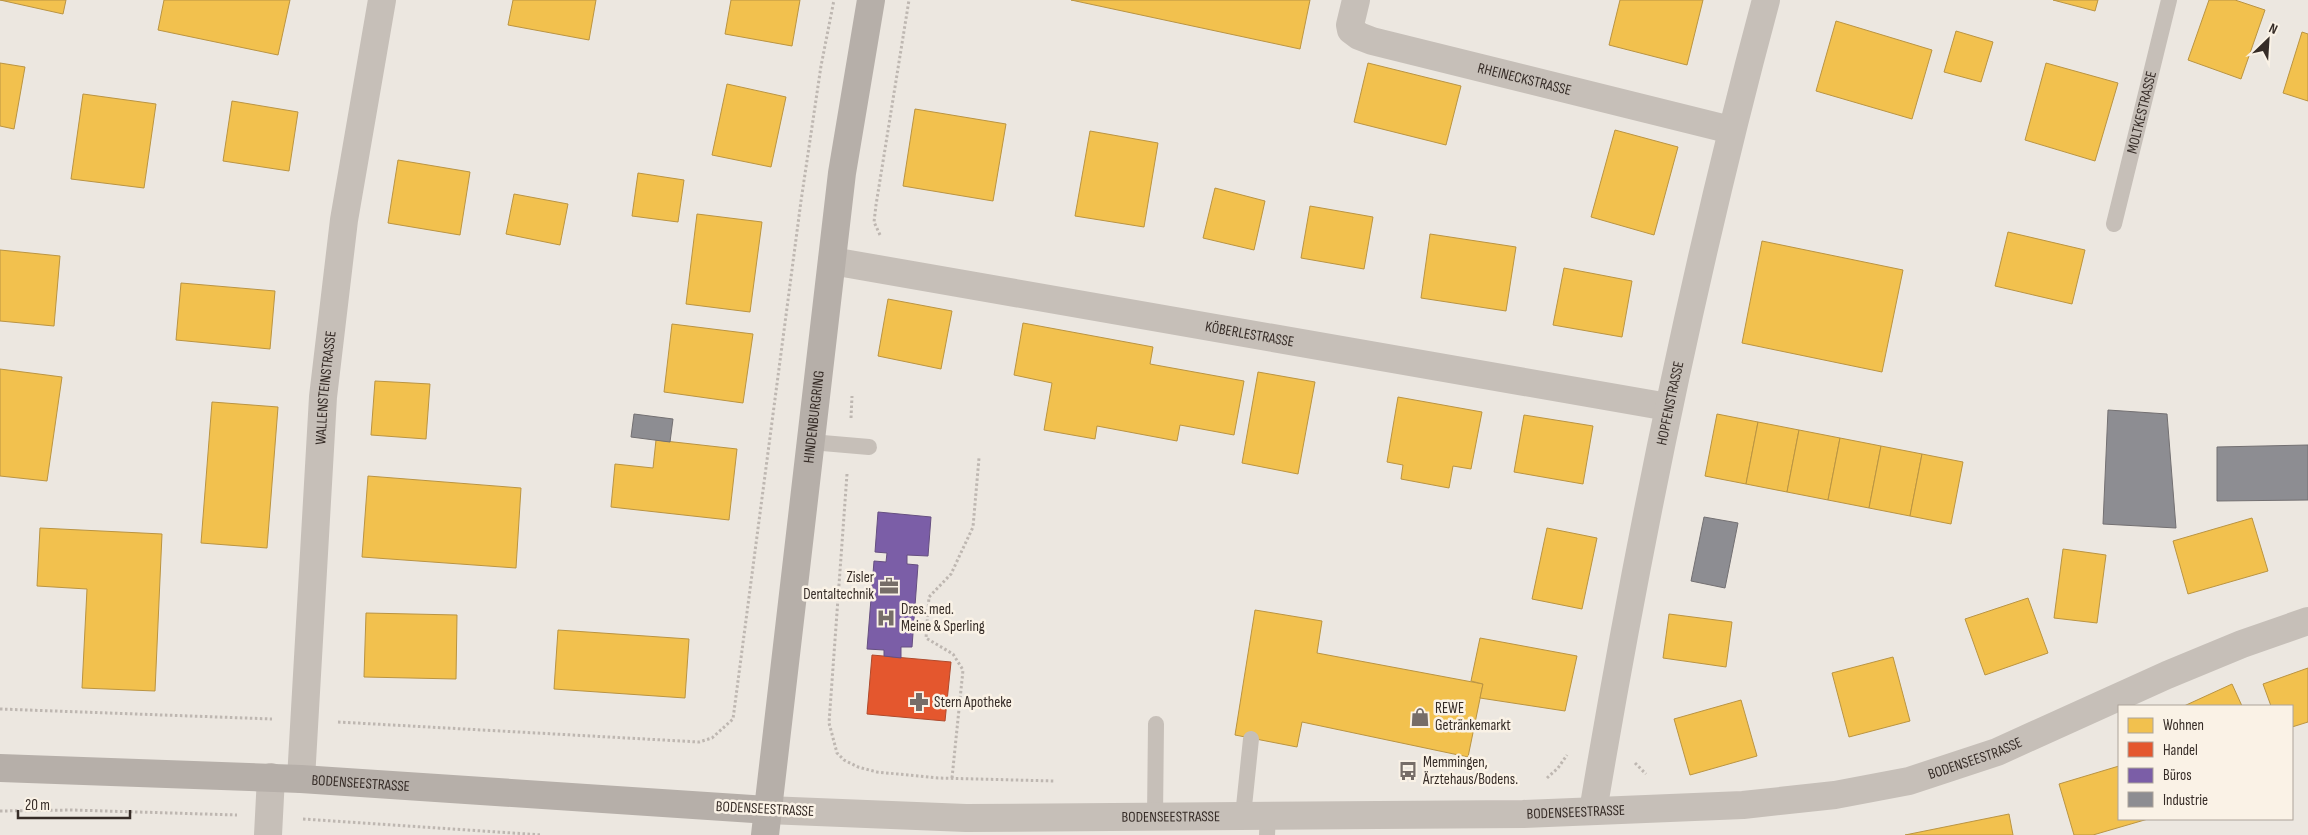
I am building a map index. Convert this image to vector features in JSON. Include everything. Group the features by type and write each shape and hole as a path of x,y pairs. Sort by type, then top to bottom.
{"main road":[{"name":"HINDENBURGRING","path":"766,822 842,173 871,0"},
{"name":"BODENSEESTRASSE","path":"0,768 301,779 766,822"}],"street":[{"name":"WALLENSTEINSTRASSE","path":"301,779 324,397 344,220 382,0"},
{"name":"RHEINECKSTRASSE","path":"1356,0 1350,25 1351,30 1359,36 1372,41 1426,57 1731,130"},
{"name":"HOPFENSTRASSE","path":"1593,811 1668,408 1731,130 1766,0"},
{"name":"KÖBERLESTRASSE","path":"832,262 1668,408"},
{"name":"BODENSEESTRASSE","path":"766,822 1155,817 1260,823 1522,824 1593,811 1744,805 1835,795 1908,781 1997,752 2176,671 2242,644 2308,621"},
{"path":"268,835 270,778"}],"lane":[{"name":"MOLTKESTRASSE","path":"2114,224 2170,0"},
{"path":"811,442 869,448"},
{"path":"1155,817 1156,724"},
{"path":"1251,739 1260,823"}],"path":[{"path":"0,710 305,720 699,742 712,738 733,719 801,200 821,66 834,0"},
{"path":"880,235 874,222 876,205 909,0"},
{"path":"830,732 832,674 850,445 852,392"},
{"path":"952,778 963,670 953,654 926,638 929,597 951,574 973,526 979,458"},
{"path":"960,702 978,704"}],"building: Wohnen":[{"path":"0,0 66,0 63,14"},
{"path":"164,0 290,0 278,55 158,30"},
{"path":"513,0 596,0 589,40 508,25"},
{"path":"731,0 800,0 792,46 725,34"},
{"path":"1071,0 1310,0 1300,49"},
{"path":"1620,0 1703,0 1687,65 1609,45"},
{"path":"2053,0 2098,0 2095,11"},
{"path":"2209,0 2235,0 2265,10 2241,79 2188,60"},
{"path":"1836,21 1932,50 1912,119 1816,91"},
{"path":"1956,31 1993,42 1981,82 1944,72"},
{"path":"2302,32 2308,34 2308,101 2283,93"},
{"path":"0,63 25,67 14,129 0,126"},
{"path":"1368,63 1461,86 1446,145 1354,122"},
{"path":"2046,63 2118,83 2095,161 2025,140"},
{"path":"727,84 786,97 771,167 712,155"},
{"path":"83,94 156,104 144,188 71,179"},
{"path":"232,101 298,112 289,171 223,161"},
{"path":"915,109 1006,124 993,201 903,186"},
{"path":"1615,130 1678,147 1654,235 1591,217"},
{"path":"1090,131 1158,143 1144,227 1075,216"},
{"path":"398,160 470,172 460,235 388,223"},
{"path":"638,173 684,180 678,222 632,216"},
{"path":"1215,188 1265,201 1254,250 1203,238"},
{"path":"514,194 568,204 560,245 506,234"},
{"path":"1310,206 1373,217 1364,269 1301,258"},
{"path":"697,214 762,222 750,312 686,304"},
{"path":"2008,232 2085,250 2072,304 1995,286"},
{"path":"1430,234 1516,247 1506,311 1421,298"},
{"path":"1762,241 1903,270 1882,372 1742,343"},
{"path":"0,250 60,256 54,326 0,321"},
{"path":"1564,268 1632,281 1622,337 1553,325"},
{"path":"181,283 275,291 270,349 176,340"},
{"path":"888,299 952,311 941,369 878,356"},
{"path":"1023,323 1153,347 1150,364 1244,381 1234,435 1180,425 1177,441 1097,426 1095,439 1044,430 1052,383 1014,375"},
{"path":"672,324 753,334 743,403 664,392"},
{"path":"0,369 62,377 47,481 0,476"},
{"path":"1258,372 1315,382 1298,474 1242,463"},
{"path":"375,381 430,384 426,439 371,435"},
{"path":"1398,397 1482,412 1471,469 1453,466 1449,488 1401,479 1403,465 1387,462"},
{"path":"212,402 278,407 267,548 201,543"},
{"path":"1717,414 1758,422 1746,484 1705,476"},
{"path":"1524,415 1593,426 1583,484 1514,472"},
{"path":"1758,422 1799,430 1787,492 1746,484"},
{"path":"1799,430 1840,438 1828,500 1787,492"},
{"path":"1840,438 1881,446 1869,508 1828,500"},
{"path":"656,440 737,449 729,520 611,507 615,464 653,468"},
{"path":"1881,446 1922,454 1910,516 1869,508"},
{"path":"1922,454 1963,462 1951,524 1910,516"},
{"path":"368,476 521,488 516,568 362,557"},
{"path":"2252,518 2268,571 2188,594 2173,541"},
{"path":"40,528 162,534 155,691 82,688 87,589 37,586"},
{"path":"1547,528 1597,538 1582,609 1532,599"},
{"path":"2063,549 2106,555 2097,623 2054,618"},
{"path":"2028,598 2048,653 1985,675 1965,619"},
{"path":"1255,610 1322,621 1317,653 1483,684 1468,757 1302,722 1297,747 1235,735"},
{"path":"366,613 457,615 456,679 364,677"},
{"path":"1669,614 1732,622 1726,667 1663,658"},
{"path":"558,630 689,639 685,698 554,689"},
{"path":"1480,638 1577,656 1565,711 1480,698 1483,684 1471,681"},
{"path":"1893,657 1910,721 1849,737 1832,673"},
{"path":"2308,668 2308,722 2293,727 2293,705 2271,705 2263,684"},
{"path":"2232,684 2242,705 2186,705"},
{"path":"1741,700 1757,756 1690,775 1674,719"},
{"path":"2118,766 2118,820 2145,820 2093,835 2074,835 2059,784"},
{"path":"2009,814 2013,835 1905,835"}],"building: Handel":[{"path":"872,655 951,662 945,721 867,714"}],"building: Büros":[{"path":"878,512 931,517 928,556 907,555 907,564 918,565 912,647 901,647 901,658 884,656 884,650 867,649 874,561 886,562 887,553 875,552"}],"building: Industrie":[{"path":"2108,410 2167,414 2176,528 2103,524"},
{"path":"634,414 673,419 670,442 631,437"},
{"path":"2308,445 2308,500 2217,501 2217,447"},
{"path":"1704,517 1738,523 1725,588 1691,581"}],"place":[{"name":"Zisler Dentaltechnik","path":"889,586"},
{"name":"Dres. med. Meine & Sperling","path":"886,618"},
{"name":"Stern Apotheke","path":"919,702"},
{"name":"REWE Getränkemarkt","path":"1420,717"},
{"name":"Memmingen, Ärztehaus/Bodens.","path":"1408,771"}]}
